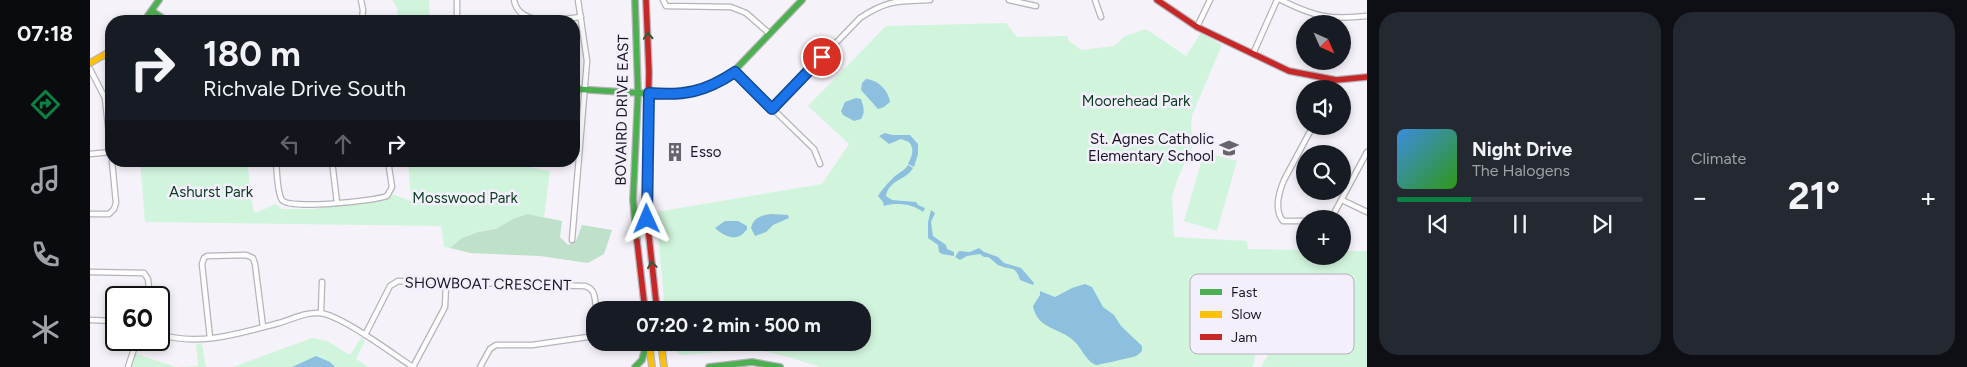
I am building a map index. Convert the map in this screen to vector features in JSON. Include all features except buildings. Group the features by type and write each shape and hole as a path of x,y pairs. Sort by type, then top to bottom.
{"main road":[{"path":"149,15 159,0"},
{"name":"BOVAIRD DRIVE EAST","path":"635,0 638,93 633,200 645,301"},
{"name":"BOVAIRD DRIVE EAST","path":"646,0 649,50 646,209 656,301"},
{"path":"580,89 673,95 700,90 720,82 735,72 802,0"},
{"path":"1157,0 1197,27 1289,71 1336,80 1367,77"},
{"path":"152,11 158,15"},
{"path":"90,62 105,54"},
{"path":"635,367 642,360 645,351"},
{"path":"649,351 652,367"},
{"path":"662,351 664,367"},
{"path":"709,367 752,362 780,367"}],"street":[{"path":"361,0 363,15"},
{"path":"457,0 457,15"},
{"path":"514,0 516,9 525,15"},
{"path":"578,0 587,61 580,156"},
{"path":"663,0 666,6 731,7 739,9 770,34"},
{"path":"772,109 860,18 875,7 884,3 898,1 930,0"},
{"path":"1009,0 1036,6"},
{"path":"1094,0 1101,17"},
{"path":"1197,27 1210,0"},
{"path":"1253,54 1279,0 1312,14 1326,17 1367,16"},
{"path":"90,69 105,98"},
{"path":"735,72 814,149 820,164"},
{"path":"1296,221 1283,221 1278,212 1281,188 1308,135"},
{"path":"1351,183 1367,152"},
{"path":"90,154 105,153"},
{"path":"90,214 110,214 114,209 116,203 113,167"},
{"path":"277,167 280,195 284,203 306,204 337,203 386,196 392,187 389,167"},
{"path":"333,167 337,203"},
{"path":"572,240 579,167"},
{"path":"1336,210 1342,200 1367,212"},
{"path":"210,338 202,264 207,256 246,255 255,260 263,327"},
{"path":"90,272 144,274 148,279 149,286"},
{"name":"SHOWBOAT CRESCENT","path":"365,336 393,282 398,281 585,286 589,287 594,293 595,301"},
{"path":"321,313 322,282"},
{"path":"170,337 182,340 233,335 304,314 321,313 340,320 413,367 445,307 446,283"},
{"path":"90,320 105,321"},
{"path":"480,367 490,349 496,345 532,345 586,337"},
{"path":"128,367 133,351"}],"green space":[{"path":"392,0 429,0 430,15 398,15 397,8"},
{"name":"Moorehead Park","path":"1006,23 1017,37 1068,36 1068,40 1081,50 1114,46 1125,36 1146,29 1186,56 1201,33 1222,45 1192,115 1191,129 1195,141 1178,178 1172,197 1174,237 1247,241 1248,249 1296,250 1296,265 1351,265 1351,251 1367,251 1367,367 1261,367 1269,354 1354,354 1354,274 1190,274 1190,354 1256,354 1253,367 820,367 764,351 871,351 871,301 664,301 656,212 822,184 849,144 808,106 886,26"},
{"path":"1204,152 1237,161 1217,231 1184,221"},
{"name":"Mosswood Park","path":"140,167 248,167 253,210 255,213 276,204 282,209 312,209 382,200 392,194 411,201 408,167 529,167 550,171 544,217 523,216 494,230 468,235 450,248 444,247 441,226 145,222"},
{"path":"527,214 562,221 560,237 568,245 576,241 582,225 612,230 604,254 588,263 540,256 470,253 450,248 462,238 478,232 496,229 513,219"},
{"path":"312,338 327,341 350,355 361,338 365,341 356,359 369,367 233,367"},
{"path":"196,344 202,344 206,367 178,367 198,366"},
{"path":"676,351 730,351 680,355"},
{"path":"136,354 176,367 132,367"}],"water":[{"path":"866,79 875,81 885,90 890,102 884,107 878,109 861,90 862,83"},
{"path":"856,98 861,99 864,111 861,119 854,121 843,115 841,111 845,102"},
{"path":"885,133 910,135 918,144 918,154 914,167 908,164 912,155 909,142 901,139 889,144 879,136"},
{"path":"908,165 913,168 907,175 891,186 886,196 892,200 916,202 925,208 923,212 904,204 884,206 878,196 890,181"},
{"path":"931,210 935,213 931,222 933,236 946,245 947,249 954,252 954,256 939,252 938,245 928,238 928,222"},
{"path":"771,214 788,215 789,218 773,225 766,232 755,236 751,228 756,219"},
{"path":"725,221 738,221 747,226 747,229 740,236 727,236 715,228"},
{"path":"979,248 998,257 1004,263 1021,268 1034,283 1033,285 1020,280 1014,270 998,265 988,257 980,254 967,256 960,260 955,257 959,251 970,252"},
{"path":"1085,284 1092,287 1103,307 1114,315 1121,326 1142,346 1142,351 1138,355 1096,365 1089,361 1070,337 1039,320 1033,306 1040,295 1040,291 1055,297"},
{"path":"316,356 330,362 335,367 292,367"}],"traffic: fast":[{"path":"148,15 159,0"},
{"path":"635,0 638,93 633,200 637,241"},
{"path":"580,89 673,95 714,85 734,71 802,0"},
{"path":"152,11 158,15"},
{"path":"635,367 642,360 644,351"},
{"path":"709,367 752,362 780,367"}],"traffic: slow":[{"path":"90,63 105,54"},
{"path":"650,351 652,367"},
{"path":"662,351 664,367"}],"traffic: jam":[{"path":"646,0 649,72 646,209 656,301"},
{"path":"1157,0 1197,27 1289,71 1336,80 1367,77"},
{"path":"637,241 644,301"}],"place":[{"name":"St. Agnes Catholic Elementary School","path":"1229,148"},
{"name":"Esso","path":"675,152"}],"route":[{"path":"647,219 649,93 685,94 710,87 735,72 772,109 822,57"}],"park label":[{"name":"Ashurst Park","path":"211,192"}]}
